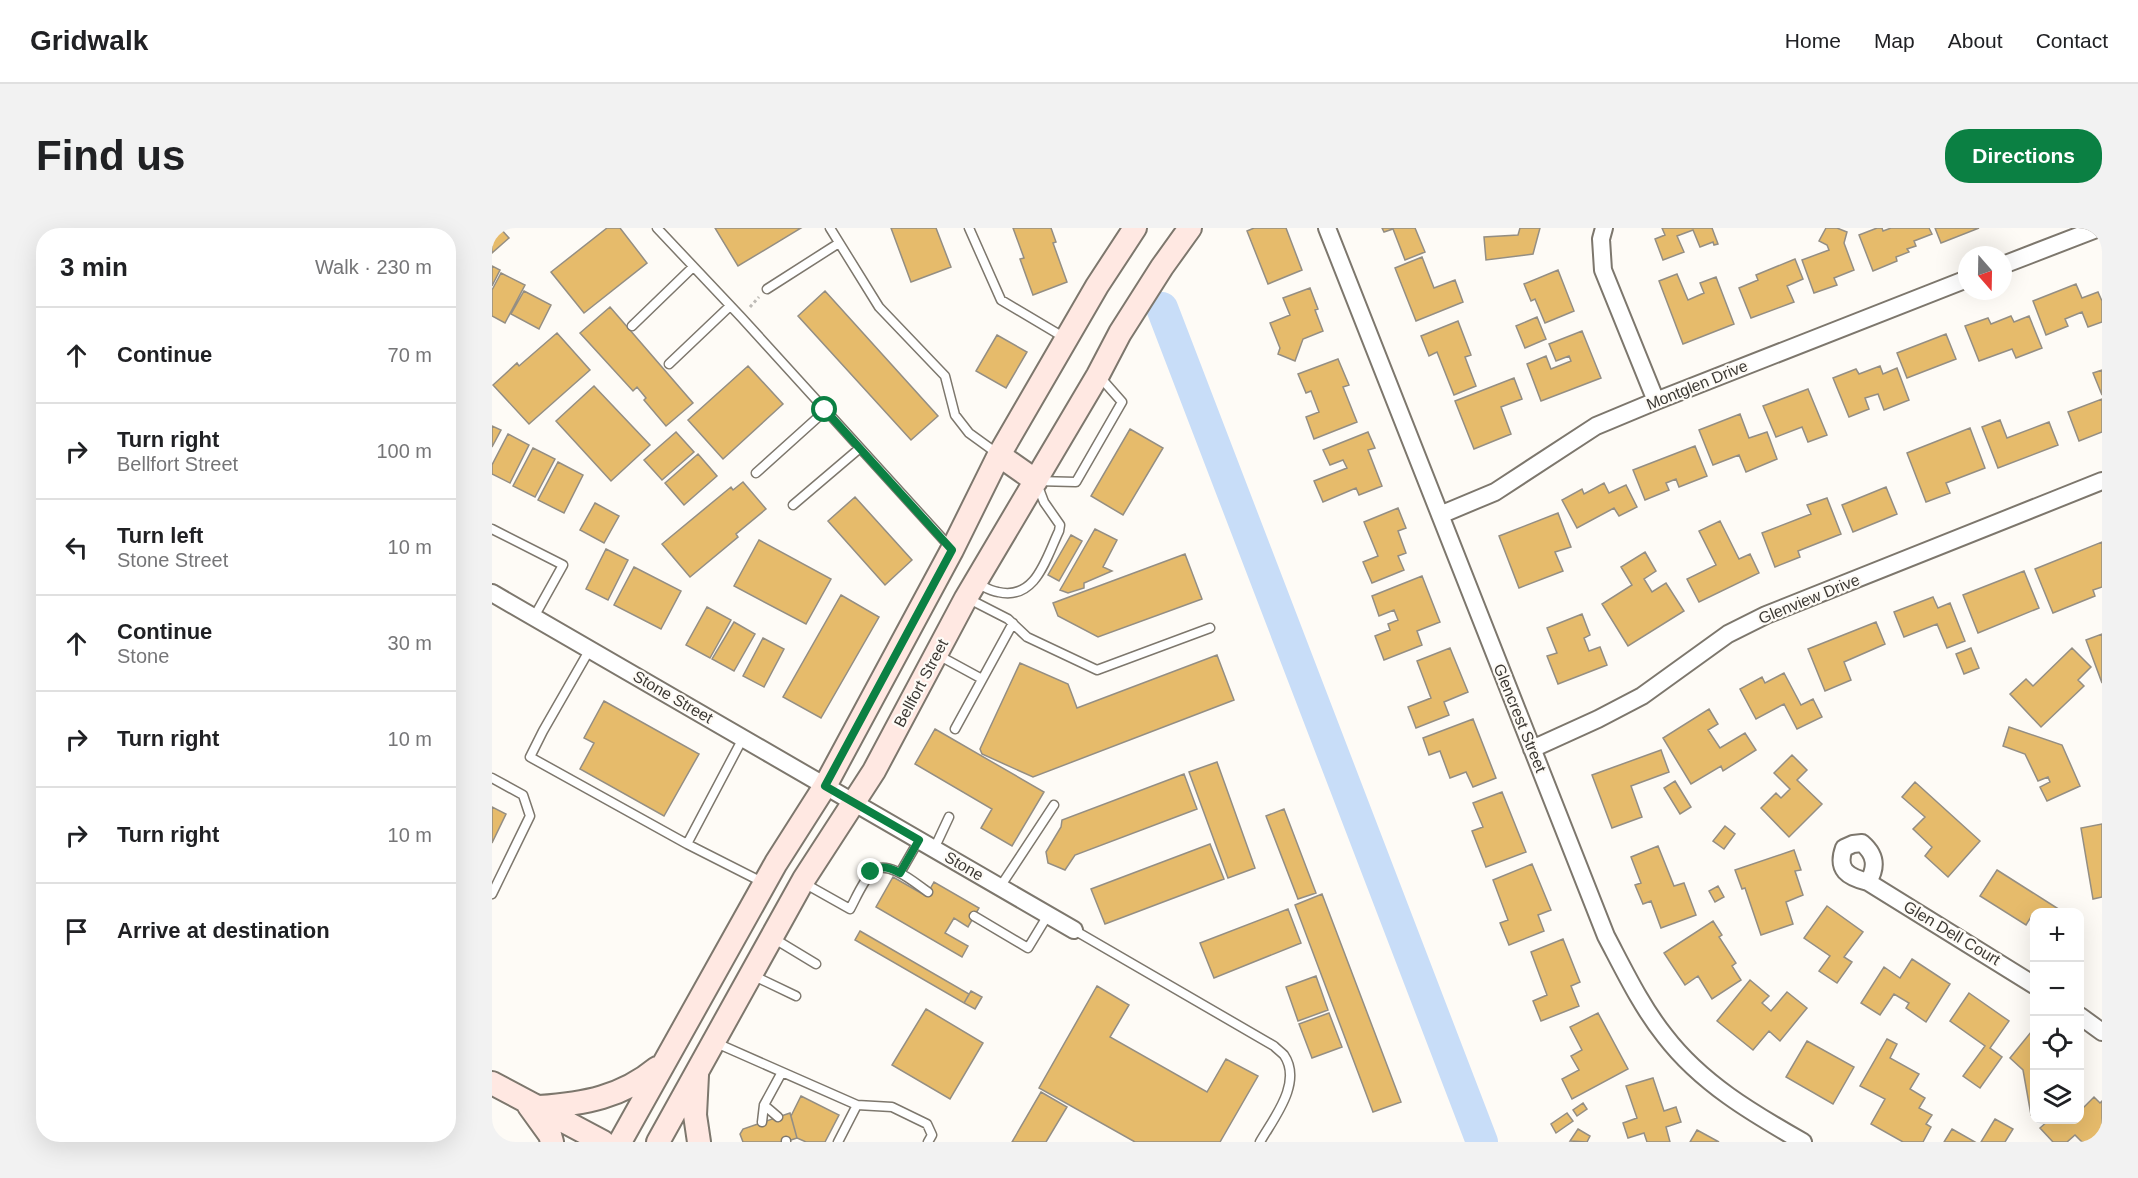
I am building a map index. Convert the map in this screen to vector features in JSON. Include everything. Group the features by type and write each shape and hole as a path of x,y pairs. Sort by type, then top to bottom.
{"main road":[{"path":"620,1142 764,883 825,786 952,550 999,455 1097,286 1135,228"},
{"name":"Bellfort Street","path":"658,1142 802,882 874,771 971,591 1098,375 1120,333 1190,228"},
{"path":"999,455 1036,481"},
{"path":"532,1104 573,1105 596,1100 640,1082 663,1063"},
{"path":"698,1070 695,1115 699,1142"},
{"path":"492,1083 603,1142"},
{"path":"532,1104 552,1142"}],"street":[{"name":"Glencrest Street","path":"1327,228 1606,936 1630,983 1665,1036 1703,1076 1750,1112 1803,1142"},
{"path":"1604,228 1601,239 1603,270 1656,401"},
{"path":"2012,261 2098,228"},
{"name":"Montglen Drive","path":"1440,514 1495,492 1596,426 1958,283"},
{"name":"Glenview Drive","path":"1532,748 1598,719 1642,696 1728,634 1766,615 2102,481"},
{"name":"Stone Street","path":"492,592 854,802"},
{"name":"Stone","path":"854,802 1074,930"},
{"name":"Glen Dell Court","path":"1868,882 2030,983"},
{"path":"2084,1019 2102,1032"}],"lane":[{"path":"657,228 741,317 952,550"},
{"path":"830,228 879,307 945,376 955,415 969,433 999,455"},
{"path":"969,228 1001,300 1068,339"},
{"path":"767,289 839,243"},
{"path":"633,326 693,267"},
{"path":"669,364 730,306"},
{"path":"971,591 1017,593 1033,584 1060,525 1044,502 1036,481 1076,482 1122,402 1098,375"},
{"path":"756,473 825,410"},
{"path":"794,505 860,448"},
{"path":"492,529 563,565 534,617"},
{"path":"971,591 1027,636 1097,669 1210,628"},
{"path":"955,729 1013,623"},
{"path":"590,649 530,757 687,844 764,883"},
{"path":"936,655 982,679"},
{"path":"687,844 743,738"},
{"path":"492,778 523,795 530,816 492,894"},
{"path":"1000,887 1053,805"},
{"path":"934,849 949,817"},
{"path":"900,873 919,840"},
{"path":"802,882 850,909 871,872 878,868 890,868 928,892"},
{"path":"974,916 1028,948 1048,915"},
{"path":"1074,930 1274,1046 1285,1056 1290,1073 1288,1092 1260,1142"},
{"path":"772,937 816,964"},
{"path":"751,975 796,996"},
{"path":"713,1041 857,1105 892,1107 927,1124 932,1135 928,1142"},
{"path":"762,1122 764,1105 782,1072"},
{"path":"764,1105 778,1117"},
{"path":"838,1142 857,1105"}],"path":[{"path":"741,317 767,289"}],"building":[{"path":"492,228 500,228 509,238 492,253"},
{"path":"607,228 620,228 647,263 584,313 551,272"},
{"path":"715,228 801,228 738,266"},
{"path":"891,228 936,228 951,267 911,282"},
{"path":"1013,228 1051,228 1056,242 1053,243 1067,282 1033,295 1020,259 1024,258"},
{"path":"1254,228 1286,228 1302,270 1268,284 1247,231"},
{"path":"1382,228 1415,228 1425,252 1405,260 1393,229 1384,232"},
{"path":"1520,228 1540,228 1533,254 1486,260 1484,237 1518,235"},
{"path":"1662,228 1712,228 1718,244 1714,245 1713,242 1700,247 1693,230 1677,236 1684,252 1663,260 1655,239 1665,235"},
{"path":"1826,228 1837,228 1847,232 1844,243 1854,270 1834,278 1837,285 1814,293 1802,260 1829,250 1827,245 1819,241"},
{"path":"1882,228 1883,231 1891,228 1929,228 1932,234 1914,241 1916,246 1907,249 1909,252 1896,257 1897,261 1873,271 1859,235"},
{"path":"1935,228 1979,228 1941,243"},
{"path":"1422,257 1434,288 1455,280 1463,302 1416,321 1395,268"},
{"path":"1795,259 1803,279 1787,286 1794,302 1751,318 1739,288 1758,280 1756,275"},
{"path":"492,266 500,270 492,286"},
{"path":"1558,270 1574,311 1545,323 1535,299 1531,301 1524,284"},
{"path":"501,273 525,285 505,323 492,316 492,290"},
{"path":"1677,274 1688,300 1704,293 1700,283 1716,277 1734,324 1683,344 1659,281"},
{"path":"2076,284 2082,298 2098,292 2102,301 2102,322 2088,327 2082,312 2065,319 2068,326 2046,335 2033,301"},
{"path":"1310,288 1323,331 1303,339 1295,361 1278,354 1280,348 1270,323 1290,315 1283,298"},
{"path":"524,291 551,305 539,329 511,314"},
{"path":"825,291 938,416 911,440 798,316"},
{"path":"610,307 693,403 666,426 644,400 646,398 637,387 633,391 580,333"},
{"path":"2011,316 2014,322 2029,316 2042,348 2016,358 2012,349 1979,361 1965,326 1988,318 1991,324"},
{"path":"1537,317 1546,339 1525,348 1516,326"},
{"path":"1458,321 1471,355 1465,357 1476,386 1454,395 1437,352 1429,356 1421,336"},
{"path":"1582,331 1601,378 1541,401 1527,364 1546,356 1551,369 1571,361 1569,356 1556,361 1549,344"},
{"path":"557,333 590,370 529,424 493,385 517,363 519,366"},
{"path":"1946,334 1956,359 1907,378 1897,353"},
{"path":"997,335 1027,352 1006,388 976,371"},
{"path":"1338,359 1349,385 1343,387 1357,422 1314,439 1306,417 1319,412 1311,391 1306,393 1298,374"},
{"path":"748,366 783,404 723,459 688,420"},
{"path":"1880,366 1883,374 1897,368 1909,400 1884,410 1878,394 1865,398 1869,409 1849,417 1833,378 1856,369 1859,374"},
{"path":"2102,370 2102,395 2093,373"},
{"path":"1514,378 1522,399 1501,407 1511,434 1474,449 1455,401"},
{"path":"594,386 650,445 611,481 556,421"},
{"path":"1808,389 1827,435 1808,442 1802,427 1776,437 1763,406"},
{"path":"2102,399 2102,432 2079,441 2068,412"},
{"path":"1740,414 1749,438 1767,432 1777,459 1746,472 1739,455 1713,465 1699,430"},
{"path":"2000,420 2007,438 2049,422 2058,445 1998,468 1982,427"},
{"path":"492,426 501,430 492,447"},
{"path":"1970,428 1985,468 1946,483 1950,493 1926,502 1907,453"},
{"path":"1130,429 1163,448 1123,515 1091,496"},
{"path":"676,432 694,452 662,480 644,460"},
{"path":"1368,432 1375,448 1368,450 1382,486 1359,495 1356,488 1323,502 1314,481 1347,468 1343,460 1330,465 1323,450"},
{"path":"508,434 529,445 510,483 492,474 492,465"},
{"path":"1695,446 1707,476 1679,487 1676,479 1666,483 1669,490 1645,500 1633,470"},
{"path":"533,448 555,459 535,497 513,486"},
{"path":"698,454 717,476 684,505 665,483"},
{"path":"558,462 583,475 564,513 538,500"},
{"path":"743,482 766,509 736,534 738,537 690,577 662,544 731,487 733,490"},
{"path":"1604,483 1609,493 1626,485 1637,507 1619,516 1614,508 1577,528 1562,500 1582,489 1584,494"},
{"path":"1886,487 1897,514 1853,532 1842,505"},
{"path":"855,497 912,560 885,585 828,521"},
{"path":"1827,498 1841,534 1798,551 1800,557 1775,567 1762,533 1811,514 1807,505"},
{"path":"595,503 619,516 604,543 580,530"},
{"path":"1398,508 1406,528 1398,531 1406,553 1398,556 1404,570 1372,583 1363,562 1378,556 1364,522"},
{"path":"1558,513 1571,547 1555,552 1563,571 1519,588 1499,536"},
{"path":"1720,521 1739,559 1750,554 1759,573 1699,602 1687,579 1716,565 1699,531"},
{"path":"1095,529 1117,540 1103,567 1112,571 1084,583 1084,588 1068,593 1060,590"},
{"path":"1071,535 1082,541 1059,581 1048,575"},
{"path":"759,540 831,579 806,624 734,586"},
{"path":"2102,542 2102,587 2093,590 2095,596 2053,613 2035,569"},
{"path":"606,549 628,560 608,600 586,589"},
{"path":"1645,552 1656,571 1644,579 1652,592 1666,583 1684,611 1628,646 1602,604 1632,585 1621,567"},
{"path":"1185,554 1202,599 1098,637 1058,616 1053,603"},
{"path":"634,567 681,591 661,629 614,605"},
{"path":"2024,571 2039,608 1978,633 1963,595"},
{"path":"1422,576 1440,622 1417,631 1422,645 1384,660 1375,636 1390,630 1388,624 1398,620 1394,610 1379,616 1372,596"},
{"path":"841,595 879,617 821,718 783,697"},
{"path":"1933,597 1938,608 1950,603 1965,641 1947,648 1937,624 1904,637 1894,612"},
{"path":"707,607 731,620 710,658 686,645"},
{"path":"1582,614 1590,635 1584,638 1589,651 1600,647 1607,665 1558,684 1547,656 1557,653 1547,628"},
{"path":"734,622 755,634 734,671 712,659"},
{"path":"1876,622 1885,644 1844,662 1851,680 1825,691 1808,649"},
{"path":"2102,634 2102,683 2086,640"},
{"path":"763,638 784,649 764,687 743,676"},
{"path":"1450,648 1468,692 1444,702 1449,715 1416,728 1408,707 1431,698 1417,661"},
{"path":"1971,648 1979,668 1964,674 1956,654"},
{"path":"2072,648 2091,667 2078,680 2084,686 2041,727 2010,694 2026,679 2033,686"},
{"path":"1217,655 1234,700 1033,777 982,754 980,749 1020,663 1068,684 1077,708"},
{"path":"1784,673 1801,705 1813,699 1822,717 1797,729 1784,704 1756,719 1740,689 1762,677 1765,683"},
{"path":"604,701 699,754 664,816 580,769 594,743 584,738"},
{"path":"1709,709 1718,724 1708,730 1720,748 1745,733 1756,750 1723,771 1721,766 1691,784 1663,738"},
{"path":"1473,719 1496,778 1473,787 1466,772 1450,778 1440,751 1429,755 1423,738"},
{"path":"2009,727 2062,745 2080,786 2047,801 2040,787 2050,782 2048,777 2038,781 2025,754 2003,746"},
{"path":"935,729 1044,792 1012,846 981,828 992,809 915,764"},
{"path":"1661,750 1669,772 1631,786 1642,817 1612,828 1592,775"},
{"path":"1792,755 1807,770 1797,780 1822,804 1789,837 1761,808 1776,793 1781,798 1790,789 1774,773"},
{"path":"1217,762 1255,868 1228,878 1189,772"},
{"path":"1184,774 1197,809 1075,855 1065,870 1048,863 1046,852 1061,827 1062,820"},
{"path":"1675,781 1691,807 1680,814 1664,788"},
{"path":"1915,782 1980,841 1948,877 1925,856 1932,847 1913,829 1925,817 1902,797"},
{"path":"1502,792 1526,852 1486,867 1472,831 1483,827 1473,803"},
{"path":"492,807 506,814 492,843"},
{"path":"1284,809 1316,893 1298,899 1266,816"},
{"path":"2102,824 2102,897 2093,899 2081,828"},
{"path":"1725,826 1735,834 1724,849 1713,841"},
{"path":"1210,844 1224,879 1105,924 1091,889"},
{"path":"1658,846 1674,886 1684,883 1696,915 1661,928 1651,901 1643,904 1635,885 1641,883 1631,857"},
{"path":"1794,850 1801,870 1795,871 1803,895 1786,902 1793,924 1761,935 1745,888 1742,889 1735,870"},
{"path":"1532,864 1551,910 1538,915 1544,931 1509,945 1500,923 1508,920 1493,880"},
{"path":"1997,870 2057,908 2030,908 2030,918 2026,925 1980,896"},
{"path":"893,877 926,896 934,882 979,908 968,927 954,918 945,933 968,946 962,957 876,907"},
{"path":"1718,886 1724,897 1715,902 1709,891"},
{"path":"1322,894 1401,1102 1373,1112 1295,905"},
{"path":"1827,906 1863,932 1844,957 1852,962 1837,983 1819,971 1830,956 1804,938"},
{"path":"1288,909 1301,943 1214,978 1200,943"},
{"path":"1713,921 1722,935 1719,937 1736,963 1732,966 1741,980 1712,999 1698,976 1685,985 1664,953"},
{"path":"860,931 969,994 964,1003 855,940"},
{"path":"1563,939 1580,982 1571,986 1579,1006 1541,1021 1533,1001 1547,995 1531,952"},
{"path":"1912,959 1950,984 1926,1022 1906,1008 1909,1003 1894,994 1880,1015 1861,1003 1884,967 1900,978"},
{"path":"1316,976 1328,1010 1298,1021 1286,987"},
{"path":"1750,980 1769,996 1762,1003 1771,1011 1787,992 1807,1008 1780,1041 1769,1031 1753,1050 1717,1021"},
{"path":"1097,986 1129,1005 1110,1037 1207,1092 1226,1059 1258,1076 1220,1142 1135,1142 1039,1088"},
{"path":"971,991 982,997 975,1009 964,1003"},
{"path":"1969,993 2009,1021 1990,1048 2002,1057 1980,1088 1963,1076 1985,1046 1950,1021"},
{"path":"926,1009 983,1043 950,1099 892,1065"},
{"path":"1329,1013 1342,1047 1312,1058 1299,1024"},
{"path":"1598,1013 1628,1069 1572,1099 1562,1079 1579,1070 1571,1056 1582,1050 1570,1027"},
{"path":"2030,1033 2030,1109 2023,1070 2010,1058"},
{"path":"1887,1039 1897,1044 1890,1058 1919,1074 1910,1089 1925,1098 1919,1108 1932,1115 1926,1124 1931,1127 1923,1142 1903,1142 1871,1124 1885,1099 1860,1086"},
{"path":"1807,1041 1854,1067 1833,1104 1786,1077"},
{"path":"1653,1078 1664,1111 1676,1107 1681,1122 1666,1127 1670,1142 1647,1142 1644,1133 1628,1138 1623,1123 1637,1118 1626,1086"},
{"path":"1041,1092 1067,1107 1046,1142 1012,1142"},
{"path":"801,1096 839,1115 825,1142 806,1142 797,1138 791,1116"},
{"path":"2094,1097 2100,1103 2102,1101 2102,1142 2082,1142 2075,1135 2067,1142 2053,1142 2040,1128 2044,1124 2084,1124 2084,1107"},
{"path":"1583,1103 1587,1109 1577,1116 1573,1110"},
{"path":"790,1113 797,1138 785,1142 743,1142 740,1134 743,1129"},
{"path":"1567,1113 1573,1121 1556,1133 1551,1124"},
{"path":"1995,1119 2013,1129 2005,1142 1981,1142"},
{"path":"1578,1129 1590,1136 1587,1142 1570,1141"},
{"path":"1952,1129 1975,1142 1944,1142"},
{"path":"1697,1130 1719,1142 1690,1142"}],"waterway":[{"path":"1162,308 1482,1142"}],"route":[{"path":"825,410 952,550 825,786 919,840 900,873 890,868 878,868 871,872"}]}
